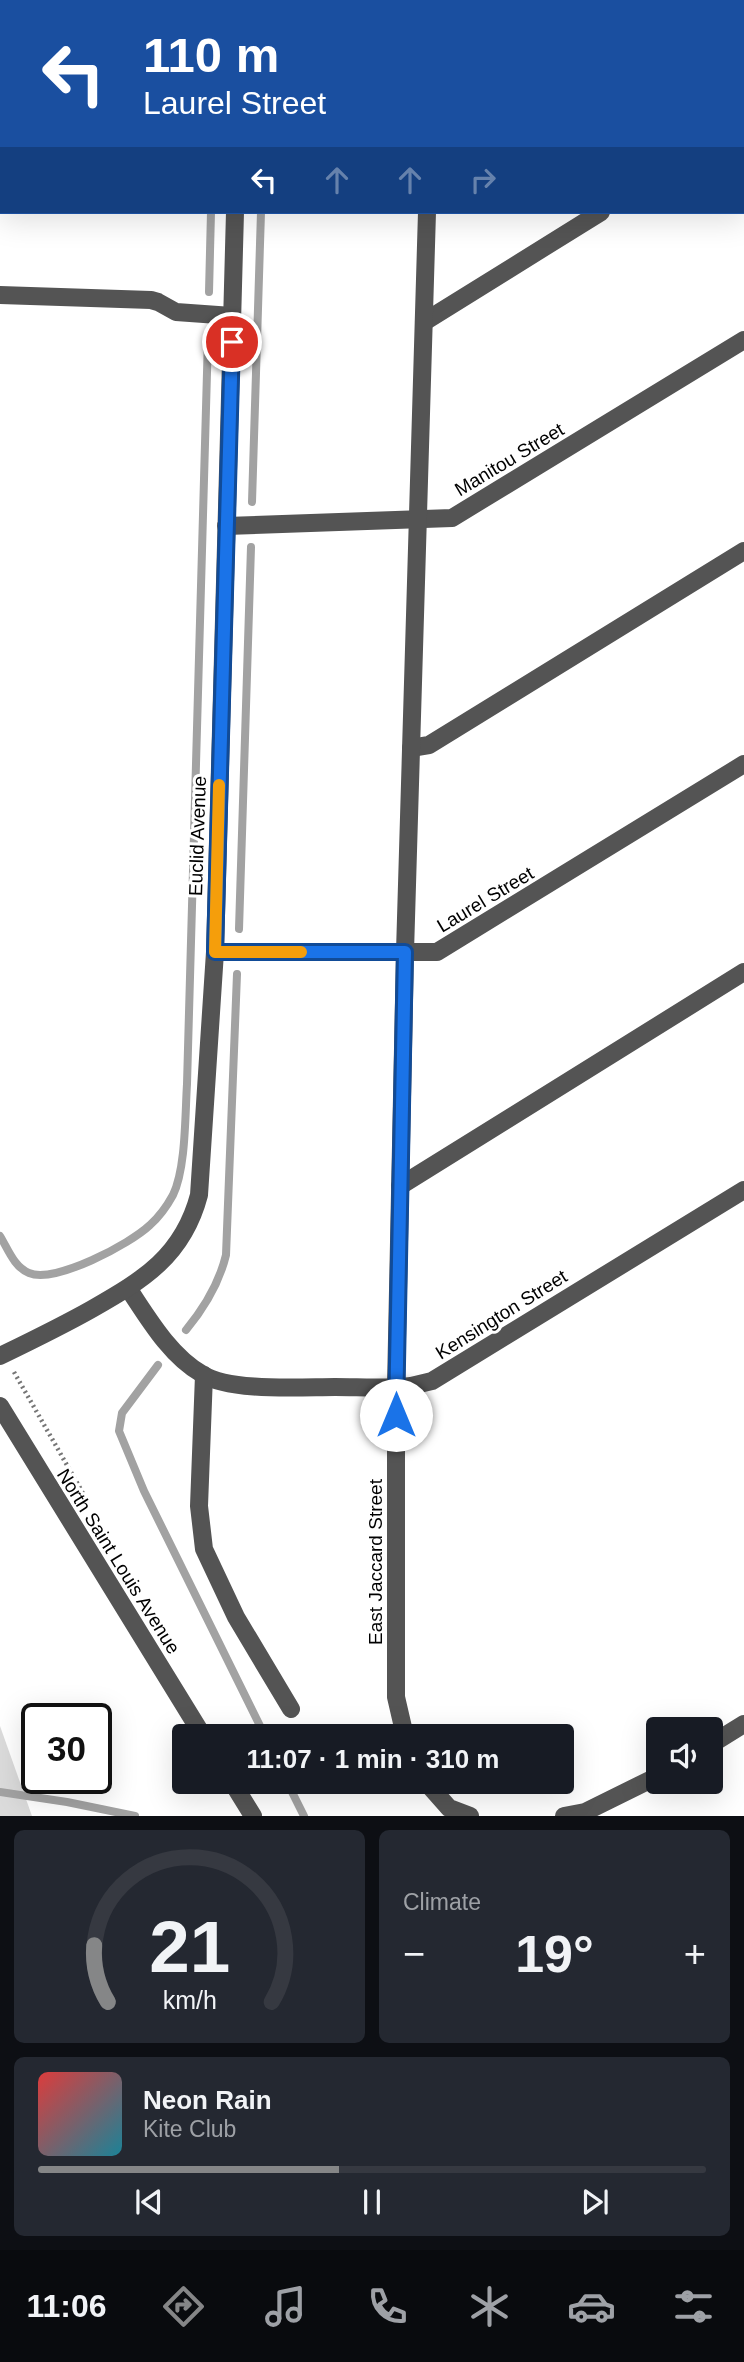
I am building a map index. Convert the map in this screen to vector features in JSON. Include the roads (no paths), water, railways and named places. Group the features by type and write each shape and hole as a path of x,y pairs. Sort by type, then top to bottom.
{"street":[{"name":"Euclid Avenue","path":"2,1355 128,1288 155,1269 182,1236 195,1208 201,1181 215,952 235,214"},
{"name":"East Jaccard Street","path":"402,1724 396,1697 396,1387 405,952 427,214"},
{"path":"424,322 598,214"},
{"path":"0,295 151,300 176,312 232,316"},
{"name":"Manitou Street","path":"226,526 452,518 744,340"},
{"path":"411,748 429,745 744,551"},
{"name":"Laurel Street","path":"215,952 437,953 744,764"},
{"path":"400,1186 744,972"},
{"name":"Kensington Street","path":"128,1288 168,1343 204,1375 231,1384 396,1387 432,1381 744,1190"},
{"path":"204,1375 199,1506 204,1549 236,1617 291,1709"},
{"name":"North Saint Louis Avenue","path":"0,1406 195,1724"},
{"path":"723,1737 744,1724"},
{"path":"564,1816 584,1812 646,1782"},
{"path":"239,1794 253,1816"},
{"path":"437,1794 449,1808 470,1816"}],"waterway":[{"path":"209,292 211,214"},
{"path":"252,502 261,214"},
{"path":"0,1236 15,1262 24,1270 41,1275 56,1273 92,1260 140,1233 163,1211 177,1184 184,1141 187,1084 208,337"},
{"path":"239,929 251,547"},
{"path":"186,1330 210,1295 226,1255 237,974"},
{"path":"158,1365 122,1413 119,1431 144,1491 259,1724"},
{"path":"0,1792 135,1816"},
{"path":"293,1794 304,1816"}]}
